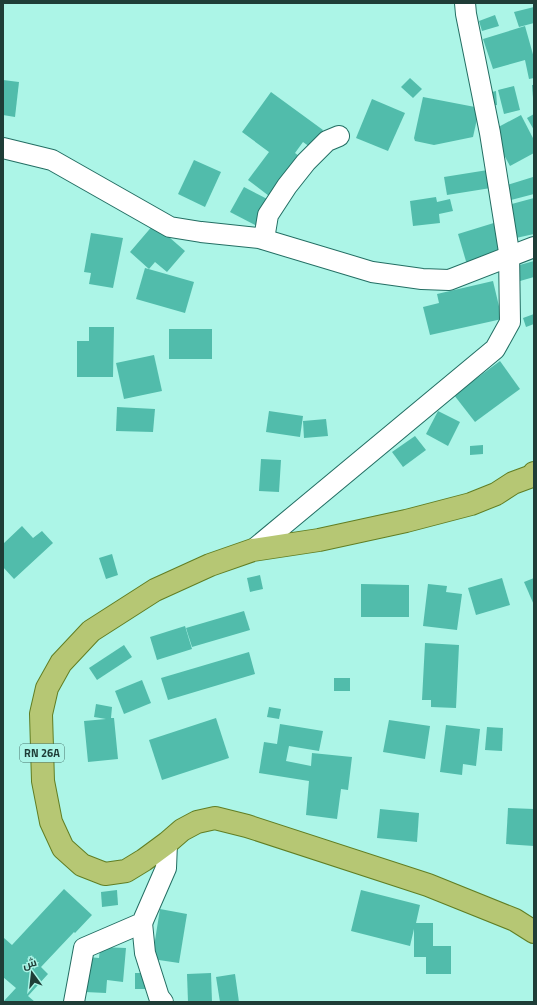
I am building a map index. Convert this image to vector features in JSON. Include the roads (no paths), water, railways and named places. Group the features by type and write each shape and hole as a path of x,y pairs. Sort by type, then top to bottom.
{"main road":[{"name":"RN 26A","path":"533,476 513,483 496,494 471,504 413,520 319,540 253,550 210,565 155,590 92,631 61,663 47,688 41,714 43,781 51,822 63,848 82,865 105,874 126,871 144,860 182,830 197,822 215,818 428,884 515,920 534,932"}],"street":[{"path":"253,550 496,349 510,322 509,257 490,133 465,3"},
{"path":"264,239 268,215 287,186 306,162 327,141 339,136"},
{"path":"3,148 52,160 170,227 264,239 372,272 422,279 449,280 534,247"},
{"path":"163,1002 159,997 145,953 142,923 166,868 167,843"},
{"path":"74,1002 84,948 142,923"}]}
